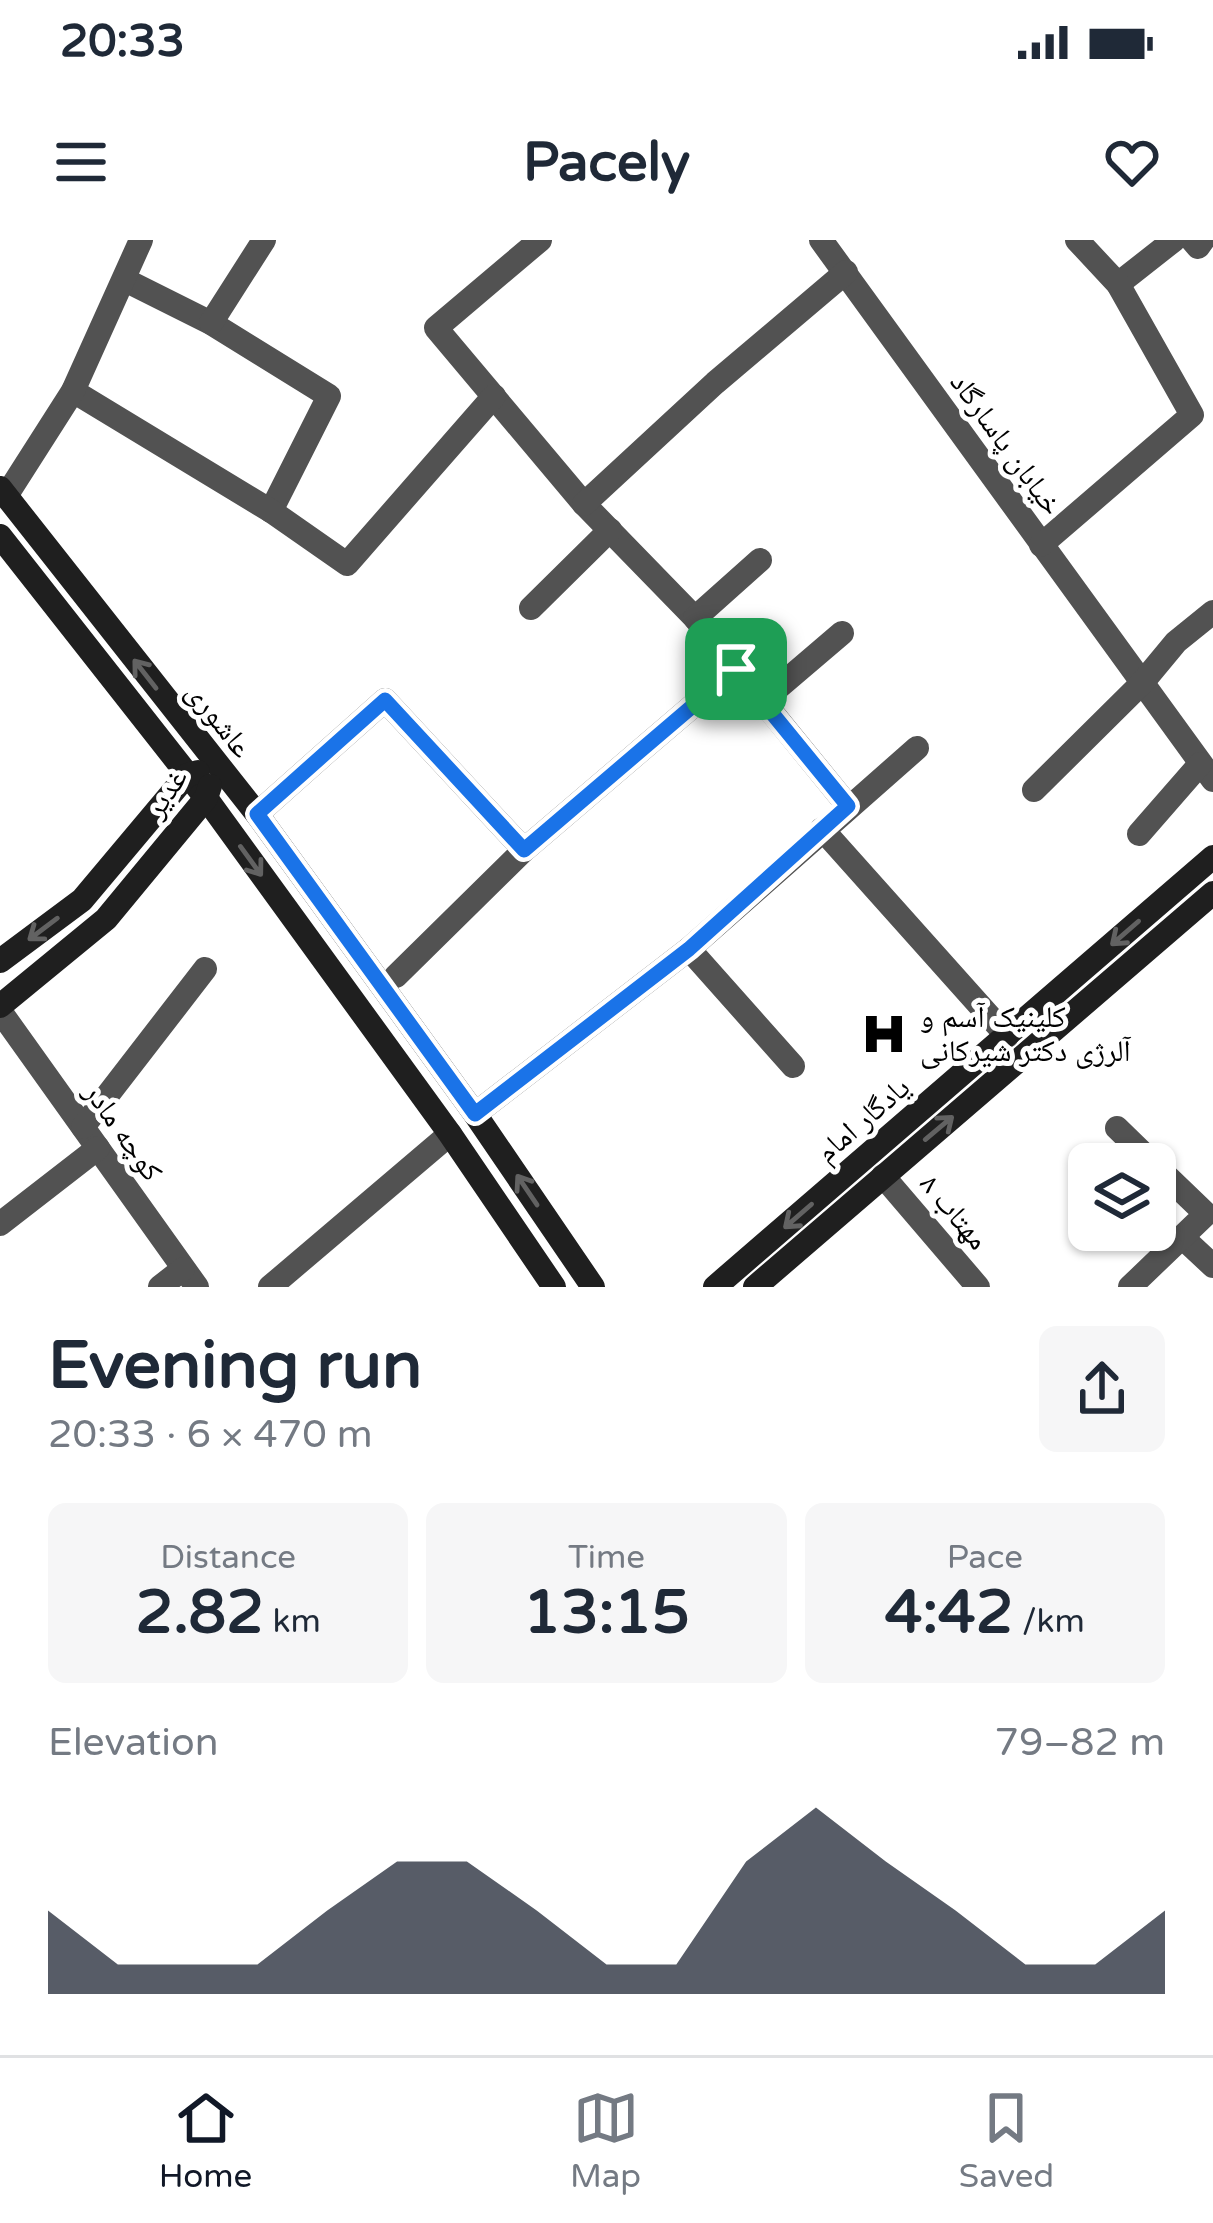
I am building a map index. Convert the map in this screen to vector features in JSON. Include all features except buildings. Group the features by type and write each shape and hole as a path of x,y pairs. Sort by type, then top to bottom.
{"street":[{"path":"3,492 73,391 142,240"},
{"path":"211,323 264,240"},
{"path":"540,240 436,328 584,504 695,618 848,806"},
{"name":"خیابان پاسارگاد","path":"821,240 1206,772"},
{"path":"1077,240 1118,284 1192,416"},
{"path":"1118,284 1174,240"},
{"path":"1192,240 1198,247 1203,240"},
{"path":"584,504 715,383 846,272"},
{"path":"125,280 211,323 329,396 271,512"},
{"path":"73,391 347,564 494,397"},
{"path":"1041,545 1213,396"},
{"name":"عاشوری","path":"3,492 257,814 475,1114 593,1287"},
{"path":"531,608 610,530"},
{"name":"عاشوری","path":"0,536 206,799 450,1134 554,1287"},
{"path":"695,618 760,560"},
{"path":"1034,790 1142,683 1176,642 1213,612"},
{"path":"761,702 842,633"},
{"path":"396,976 524,850 736,669"},
{"path":"257,814 385,700 524,850"},
{"path":"475,1114 689,949 916,748"},
{"name":"غدیر","path":"0,962 82,900 187,775 217,766"},
{"name":"غدیر","path":"0,1008 106,919 206,799 217,766"},
{"path":"1139,835 1206,772"},
{"path":"822,829 1007,1036"},
{"name":"یادگار امام","path":"715,1287 1213,857"},
{"name":"یادگار امام","path":"755,1287 1213,892"},
{"path":"82,900 93,901 106,919"},
{"path":"689,949 793,1066"},
{"path":"0,1224 90,1137 206,969"},
{"name":"کوچه مادر","path":"0,1008 190,1278"},
{"path":"1117,1128 1133,1143"},
{"path":"286,1281 450,1134"},
{"name":"مهتاب ۸","path":"884,1176 978,1287"},
{"path":"1130,1287 1206,1214 1176,1185"},
{"path":"1183,1238 1213,1266"},
{"path":"160,1287 190,1278"}],"place":[{"name":"کلینیک آسم و آلرژی دکتر شیرکانی","path":"884,1034"}],"route":[{"path":"736,669 848,806 689,949 475,1114 257,814 385,700 524,850 736,669"}]}
